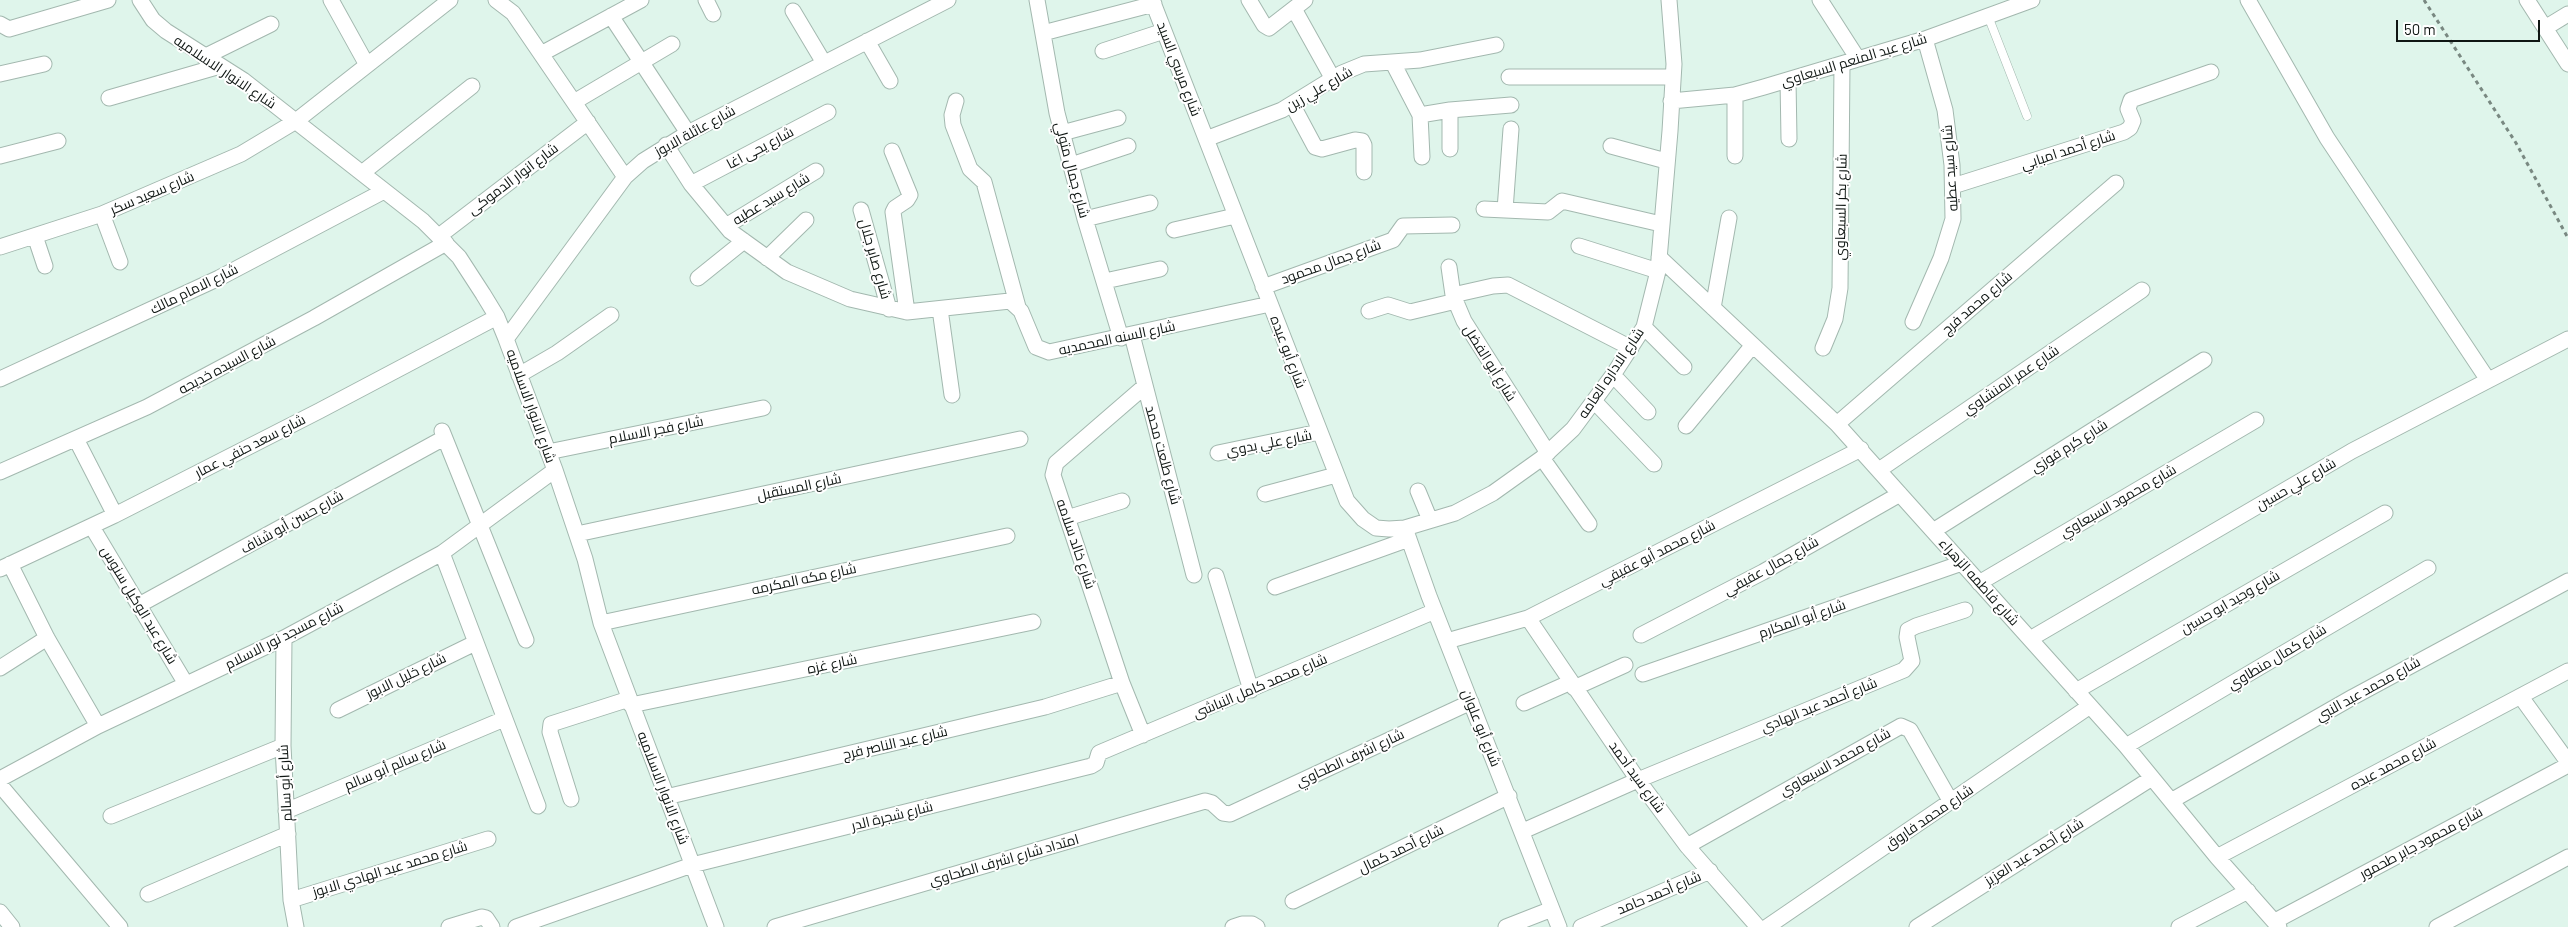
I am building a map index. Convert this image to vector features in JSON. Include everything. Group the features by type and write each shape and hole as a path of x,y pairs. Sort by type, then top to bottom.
{"street":[{"path":"0,24 9,29 108,0"},
{"name":"شارع الانوار الاسلاميه","path":"140,0 154,20 166,31 204,57 243,80 443,239 459,257 497,317 577,534 601,623 716,927"},
{"path":"154,0 154,20"},
{"path":"331,0 368,65"},
{"name":"شارع سعيد سكر","path":"0,247 102,214 241,154 296,121 450,0"},
{"path":"496,0 510,9 625,177"},
{"path":"541,54 640,0"},
{"path":"706,0 713,14"},
{"name":"شارع عائلة الابوز","path":"506,339 625,177 643,161 688,133 948,0"},
{"name":"شارع جمال متولي","path":"1037,0 1062,133 1085,219 1126,337"},
{"path":"1249,0 1267,28 1272,27 1299,4 1333,79"},
{"name":"شارع الاداره العامه","path":"1407,534 1430,520 1455,513 1493,493 1545,455 1573,429 1613,375 1644,327 1659,264 1672,101 1673,77 1669,0"},
{"path":"1820,0 1858,59"},
{"name":"شارع عبد المنعم السبعاوي","path":"1672,101 1735,95 1925,39 2032,0"},
{"path":"2248,0 2327,138 2488,380"},
{"path":"2527,0 2568,64"},
{"path":"1043,33 1153,2"},
{"name":"شارع مرسي السيد","path":"1153,2 1206,139"},
{"path":"793,11 824,63"},
{"path":"2545,28 2568,14"},
{"path":"612,16 688,133"},
{"path":"204,57 271,24"},
{"path":"1103,52 1164,31"},
{"name":"شارع سيد عطيه","path":"1913,322 1941,258 1953,219 1953,186 1945,110 1925,39"},
{"path":"867,41 890,81"},
{"path":"574,102 672,44"},
{"name":"شارع علي زين","path":"1206,139 1292,104 1333,79 1364,64 1420,60 1496,45"},
{"path":"1393,63 1420,115 1422,156"},
{"path":"0,74 44,64"},
{"name":"شارع بكر السبعاوي","path":"1823,348 1835,319 1840,288 1842,64"},
{"path":"108,98 220,66"},
{"name":"شارع أحمد امبابي","path":"1953,186 2124,132 2130,128 2133,121 2128,109 2131,100 2210,72"},
{"path":"1509,77 1673,77"},
{"path":"1788,80 1789,139"},
{"path":"362,174 472,86"},
{"path":"1735,95 1735,156"},
{"path":"956,101 952,115 953,125 970,169 984,182 1018,307"},
{"path":"1292,104 1315,147 1322,148 1355,140 1362,141 1364,145 1364,172"},
{"path":"1420,115 1450,110 1511,105"},
{"path":"1450,110 1450,150"},
{"name":"شارع يحى اغا","path":"691,184 828,112"},
{"path":"1062,133 1118,118"},
{"name":"شارع انوار الدموكى","path":"443,239 588,122"},
{"path":"1505,210 1511,129"},
{"name":"شارع أبو عبده","path":"1206,139 1347,501 1363,519 1376,528 1407,534"},
{"path":"0,156 58,141"},
{"path":"666,145 691,184 726,226 787,272 850,299 906,312 1005,300 1018,307"},
{"path":"1071,165 1128,146"},
{"path":"1611,146 1666,161"},
{"path":"892,151 910,194 907,200 895,208 893,212 906,312"},
{"name":"شارع سيد عطيه","path":"726,226 816,171"},
{"name":"شارع محمد فرج","path":"1838,424 2116,183"},
{"name":"شارع الامام مالك","path":"0,379 219,278 384,191"},
{"path":"1484,209 1548,212 1562,201 1661,224"},
{"path":"1085,219 1150,202"},
{"name":"شارع صابر جلال","path":"861,210 889,308"},
{"path":"102,214 120,262"},
{"path":"1174,230 1235,216"},
{"path":"1713,308 1729,218"},
{"path":"767,258 806,220"},
{"name":"شارع جمال محمود","path":"1263,288 1393,240 1403,226 1452,226"},
{"path":"35,236 45,266"},
{"name":"شارع السيده خديجه","path":"0,472 147,407 314,318 443,239"},
{"path":"698,278 744,240"},
{"path":"1579,246 1659,264"},
{"name":"شارع فاطمه الزهراء","path":"1659,264 1713,308 1838,424 2126,746 2218,857 2277,924"},
{"name":"شارع أبو الفضل","path":"1449,267 1454,298 1472,335 1589,524"},
{"path":"1105,281 1160,269"},
{"path":"1370,311 1388,305 1410,312 1493,286 1508,285 1631,348"},
{"name":"شارع عمر المنشاوي","path":"1879,470 2142,290"},
{"name":"شارع السنه المحمديه","path":"1018,307 1036,346 1042,350 1056,352 1270,304"},
{"path":"940,309 952,395"},
{"path":"519,375 557,353 611,315"},
{"name":"شارع سعد حنفي عمار","path":"5,566 92,527 319,411 497,317"},
{"path":"1644,327 1684,367"},
{"name":"شارع طلعت محمد","path":"1126,337 1145,386 1194,575"},
{"name":"شارع علي حسين","path":"2030,639 2352,451 2568,339"},
{"path":"1686,426 1753,345"},
{"name":"شارع كرم فوزي","path":"1933,531 2204,360"},
{"path":"1613,375 1648,412"},
{"name":"شارع خالد سلامه","path":"1143,734 1122,683 1053,475 1056,463 1145,386"},
{"path":"1594,401 1654,464"},
{"name":"شارع فجر الاسلام","path":"548,452 763,408"},
{"name":"شارع محمود السبعاوي","path":"1979,582 2256,420"},
{"name":"شارع علي بدوي","path":"1218,453 1319,432"},
{"name":"شارع حسن أبو شناف","path":"139,605 443,435 480,525"},
{"path":"76,440 115,515"},
{"name":"شارع المستقبل","path":"577,534 1020,440"},
{"name":"شارع محمد أبو عفيفي","path":"1447,641 1528,618 1861,449"},
{"name":"شارع مسجد نور الاسلام","path":"0,779 98,726 284,638 442,553 554,470"},
{"path":"1265,494 1336,475"},
{"path":"1418,491 1430,520"},
{"name":"شارع جمال عفيفي","path":"1641,635 1763,572 1900,494"},
{"path":"1067,518 1122,501"},
{"name":"شارع وحيد ابو حسين","path":"2076,691 2385,513"},
{"path":"480,525 526,640"},
{"name":"شارع عبد الوكيل سنوس","path":"92,527 186,684"},
{"path":"1275,587 1407,534"},
{"name":"شارع أبو علوان","path":"1407,534 1435,611 1523,831 1559,927"},
{"name":"شارع مكه المكرمه","path":"601,623 1007,536"},
{"path":"442,553 538,806"},
{"name":"شارع أبو المكارم","path":"1643,674 1962,563"},
{"path":"5,566 98,726"},
{"name":"شارع كمال منطاوي","path":"2126,746 2428,568"},
{"path":"1216,576 1251,690"},
{"name":"شارع محمد عبد النبي","path":"2171,801 2353,696 2568,581"},
{"name":"شارع أحمد عبد الهادي","path":"1638,780 1904,670 1912,661 1907,637 1908,630 1965,610"},
{"name":"شارع محمد كامل النباشى","path":"1091,766 1099,753 1435,611"},
{"name":"شارع سيد أحمد","path":"1528,618 1638,780 1687,846 1758,927"},
{"name":"شارع غزه","path":"572,799 550,732 551,724 630,702 1033,622"},
{"path":"0,668 48,638"},
{"name":"شارع أبو سالم","path":"284,638 282,746 291,900 296,927"},
{"name":"شارع خليل الابوز","path":"338,710 475,643"},
{"path":"1524,703 1625,665"},
{"name":"شارع محمد عبده","path":"2218,857 2568,671"},
{"name":"شارع عبد الناصر فرج","path":"666,797 1045,707 1122,683"},
{"path":"2521,696 2568,763"},
{"name":"شارع اشرف الطحاوي","path":"1230,814 1471,702"},
{"name":"شارع محمد فاروق","path":"1767,927 2090,706"},
{"name":"شارع سالم أبو سالم","path":"286,811 504,719"},
{"name":"شارع محمد السبعاوي","path":"1687,846 1901,726 1910,730 1951,802"},
{"path":"111,816 282,746"},
{"name":"شارع محمود جابر طحمور","path":"2277,924 2568,763"},
{"name":"شارع شجرة الدر","path":"516,927 692,865 1091,766"},
{"name":"شارع أحمد عبد العزيز","path":"1917,927 2152,778"},
{"path":"1523,831 1638,780"},
{"path":"0,785 120,927"},
{"name":"شارع أحمد كمال","path":"1293,901 1509,796"},
{"name":"امتداد شارع اشرف الطحاوي","path":"775,927 1205,801 1212,803 1223,813 1230,814"},
{"path":"148,894 288,834"},
{"name":"شارع محمد عبد الهادي الابوز","path":"291,900 488,839"},
{"path":"2437,927 2568,857"},
{"name":"شارع أحمد حامد","path":"1581,927 1710,872"},
{"path":"2179,927 2248,891"},
{"path":"1506,927 1552,910"},
{"path":"449,927 482,917 486,918 492,927"}],"lane":[{"path":"1988,16 2027,116"}],"path":[{"path":"2424,0 2516,143 2568,238"}]}
